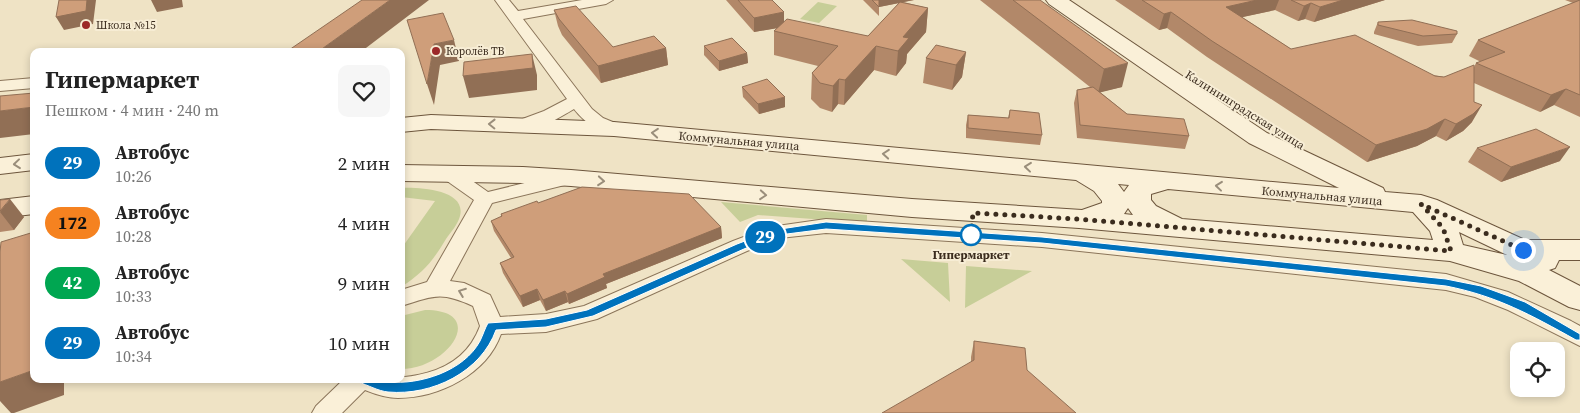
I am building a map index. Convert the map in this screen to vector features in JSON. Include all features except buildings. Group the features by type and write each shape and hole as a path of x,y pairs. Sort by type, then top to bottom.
{"main road":[{"name":"Калининградская улица","path":"1056,0 1222,115 1280,149 1389,202 1447,239 1580,278"},
{"name":"Калининградская улица","path":"1078,0 1279,134 1311,152 1421,204 1526,261 1580,299"},
{"name":"Коммунальная улица","path":"405,125 431,122 614,129 1389,202"},
{"name":"Коммунальная улица","path":"1256,190 1280,171 1283,160 1280,149"},
{"path":"0,166 30,162"},
{"name":"Коммунальная улица","path":"405,173 447,172 571,178 895,207 1078,219 1187,229 1447,239"},
{"name":"Коммунальная улица","path":"1077,172 1102,184 1113,193 1116,201 1114,208 1107,212 1094,217 1078,219"},
{"name":"Коммунальная улица","path":"1171,180 1146,185 1138,191 1137,202 1146,212 1164,222 1187,229"},
{"name":"Калининградская улица","path":"1389,202 1421,204 1447,239"},
{"path":"0,209 30,205"},
{"path":"1526,261 1580,250"}],"street":[{"path":"502,0 586,113 597,122 614,129"},
{"path":"514,16 606,0"},
{"path":"0,86 30,83"},
{"path":"523,125 559,112 576,100"},
{"path":"435,288 484,199 472,188 447,172"},
{"name":"Коммунальная улица","path":"484,199 571,178"},
{"path":"492,326 546,323 589,313 740,246 777,232 826,226 1042,240 1446,282 1477,289 1521,305 1580,337"},
{"path":"374,383 386,387 410,387 444,378 468,362 485,344 492,326 482,301 456,289 435,288 405,297"},
{"path":"325,413 357,383"}],"green space":[{"path":"818,2 837,6 819,23 800,19"},
{"path":"405,188 429,189 449,195 456,200 460,207 460,216 458,222 427,266 405,284 405,243 435,201 405,197"},
{"path":"721,202 867,215 867,223 758,215 740,222"},
{"path":"901,259 948,263 950,302"},
{"path":"966,266 1032,271 965,308"},
{"path":"425,310 444,313 455,319 458,329 455,339 434,360 405,368 405,315"}],"bus line":[{"name":"29","path":"374,383 386,387 410,387 444,378 468,362 485,344 492,326 546,323 589,313 740,246 777,232 826,226 1042,240 1446,282 1477,289 1521,305 1580,337"}],"place":[{"name":"Школа №15","path":"86,25"},
{"name":"Королёв ТВ","path":"436,51"},
{"name":"Гипермаркет","path":"971,235"}],"route":[{"path":"971,235 973,213 1078,219 1451,251 1443,228 1421,204 1523,250"}]}
